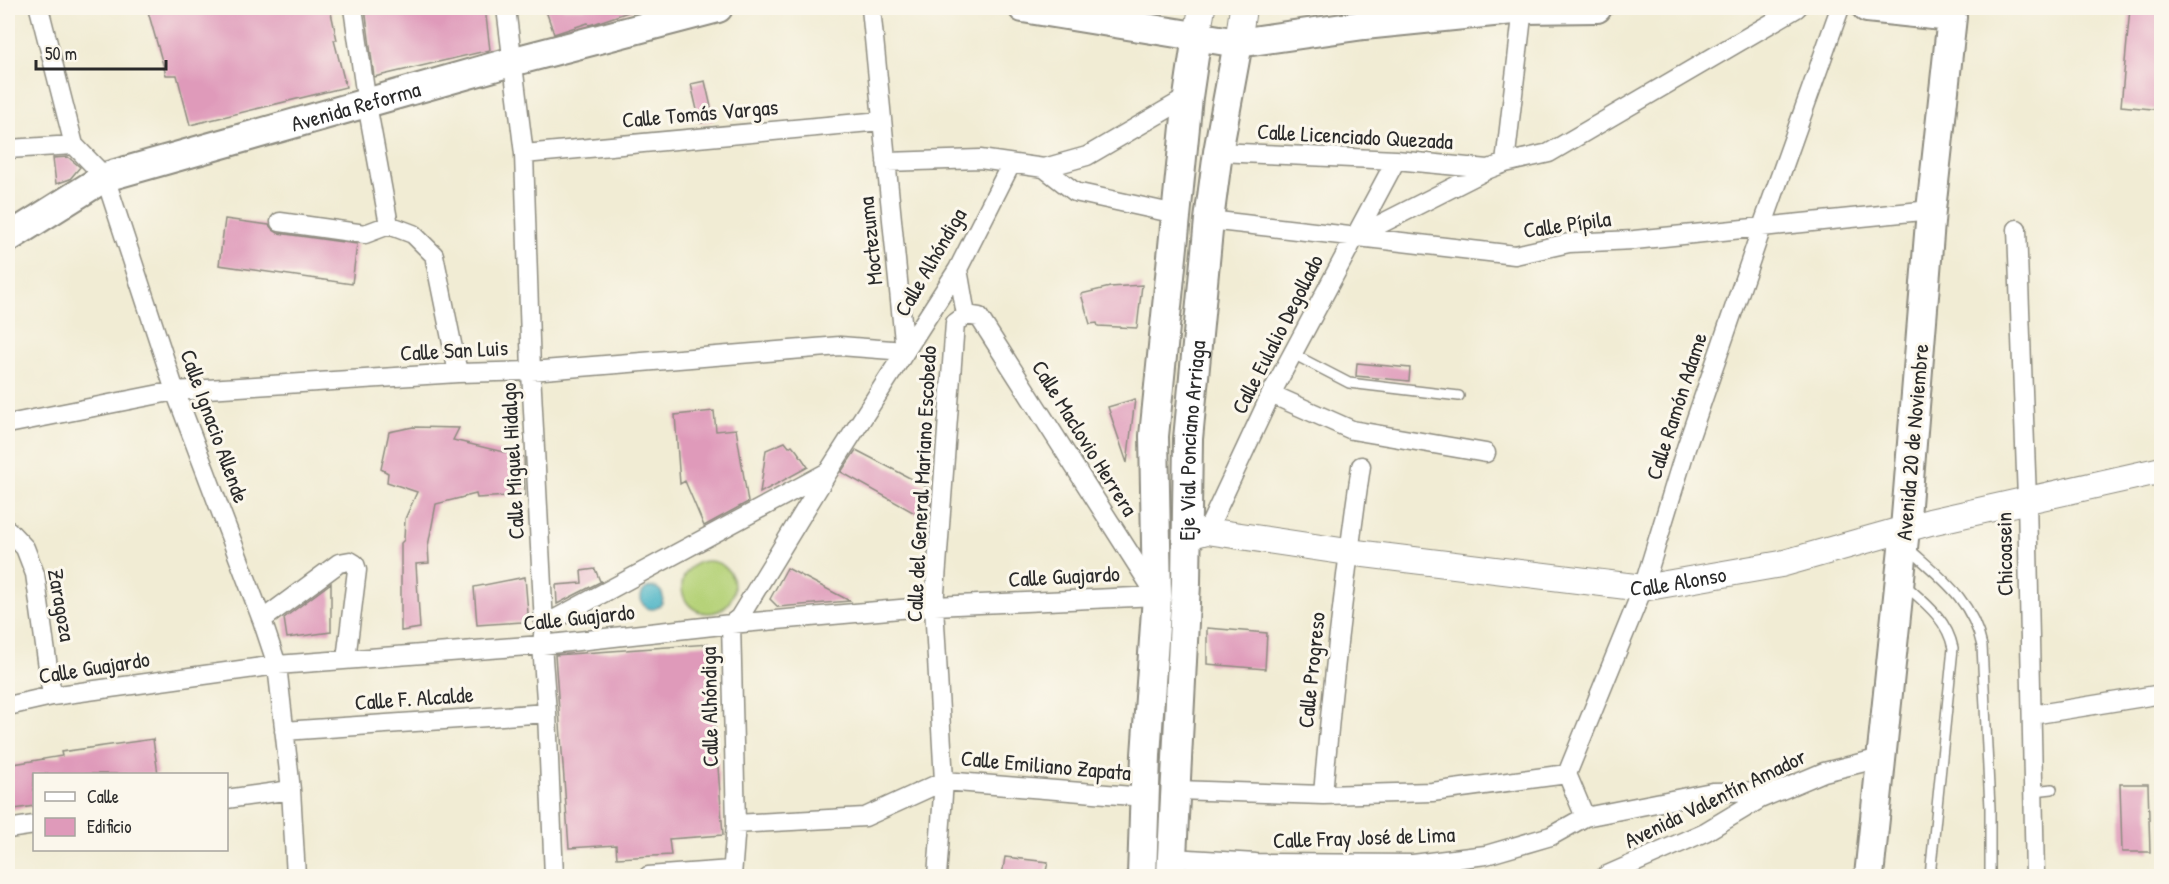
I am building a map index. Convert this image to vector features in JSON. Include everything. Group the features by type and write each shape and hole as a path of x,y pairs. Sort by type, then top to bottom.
{"main road":[{"name":"Avenida Reforma","path":"8,238 105,177 511,62 718,8"},
{"path":"1023,8 1080,13 1238,43 1364,25 1523,8 1597,8"},
{"path":"1867,8 1952,12"},
{"name":"Avenida 20 de Noviembre","path":"1869,876 1900,580 1931,210 1952,12"},
{"name":"Eje Vial Ponciano Arriaga","path":"1142,876 1157,596 1154,436 1188,97 1197,36"},
{"name":"Eje Vial Ponciano Arriaga","path":"1171,867 1197,533 1188,440 1209,220 1218,152 1238,43"}],"street":[{"name":"Calle Ignacio Allende","path":"39,8 74,145 105,177 175,391 277,665 291,790 296,876"},
{"path":"353,8 367,104 389,225"},
{"name":"Calle Miguel Hidalgo","path":"506,8 524,154 531,371 544,625 542,645 554,876"},
{"path":"871,8 886,162 980,159 1044,168 1087,156 1188,97"},
{"name":"Eje Vial Ponciano Arriaga","path":"1197,36 1202,8"},
{"name":"Eje Vial Ponciano Arriaga","path":"1238,43 1243,8"},
{"path":"1497,166 1523,8"},
{"name":"Calle Licenciado Quezada","path":"1355,237 1497,166 1549,153 1797,8"},
{"name":"Calle Ramón Adame","path":"1567,774 1643,588 1686,448 1840,8"},
{"name":"Calle Tomás Vargas","path":"524,154 881,121"},
{"path":"8,149 74,145"},
{"name":"Calle Licenciado Quezada","path":"1218,152 1497,166"},
{"name":"Calle Eulalio Degollado","path":"1197,533 1396,160"},
{"name":"Moctezuma","path":"886,162 905,351"},
{"name":"Calle Alhóndiga","path":"732,873 736,824 731,624 739,618 827,472 958,269 1011,164"},
{"path":"1044,168 1075,192 1176,214"},
{"name":"Calle Pípila","path":"1209,220 1515,255 1569,243 1634,240 1931,210"},
{"path":"280,222 365,234 389,225 413,234 434,255 458,373"},
{"name":"Chicoasein","path":"2017,230 2027,499 2035,876"},
{"path":"958,269 966,315"},
{"name":"Calle Maclovio Herrera","path":"966,315 979,317 1157,596"},
{"name":"Calle del General Mariano Escobedo","path":"937,876 944,782 934,606 955,323 966,315"},
{"name":"Calle San Luis","path":"8,424 175,391 458,373 531,371 840,346 905,351"},
{"path":"1271,394 1352,430 1486,453"},
{"name":"Calle Progreso","path":"1323,795 1331,696 1348,552 1362,466"},
{"name":"Calle Alonso","path":"1197,533 1643,588 1781,564 1904,536 2027,499 2162,470"},
{"name":"Calle Alhóndiga","path":"544,625 827,472"},
{"name":"Zaragoza","path":"8,530 25,548 35,574 52,696"},
{"path":"262,620 339,563 350,561 355,564 357,570 346,659"},
{"name":"Calle Guajardo","path":"8,706 52,696 277,665 542,645 731,624 934,606 1157,596"},
{"path":"2032,715 2162,694"},
{"name":"Calle F. Alcalde","path":"284,731 547,713"},
{"name":"Avenida Valentín Amador","path":"1605,876 1705,832 1760,799 1778,791 1824,772 1881,758"},
{"path":"1177,790 1323,795 1432,792 1567,774 1585,816"},
{"name":"Calle Emiliano Zapata","path":"736,824 865,818 944,782 1145,797"},
{"path":"228,799 291,790"},
{"name":"Calle Fray José de Lima","path":"1171,867 1256,863 1413,864 1486,855 1551,836 1585,816 1712,792 1778,791"},
{"path":"8,829 33,825"},
{"path":"648,876 732,873"}],"lane":[{"path":"1293,354 1349,383 1459,396"},
{"path":"1904,536 1962,599 1979,633 1982,646 1990,808 1990,876"},
{"path":"1900,580 1940,618 1948,631 1953,648 1930,876"},
{"path":"2034,791 2052,789"}],"green space":[{"path":"708,561 722,565 730,573 734,587 730,601 722,609 708,613 694,609 686,601 682,587 686,573 694,565"}],"water":[{"path":"652,587 660,590 663,598 660,606 652,609 644,606 641,598 644,590"}],"building":[{"path":"147,8 330,8 337,40 334,40 346,87 190,125 177,75 166,75"},
{"path":"365,8 485,8 490,50 374,77"},
{"path":"545,8 633,8 634,10 554,34"},
{"path":"2130,8 2162,8 2162,110 2121,106"},
{"path":"705,81 714,120 700,123 691,84"},
{"path":"68,157 80,167 70,179 56,184 53,158"},
{"path":"225,219 269,225 278,233 357,244 352,284 219,265"},
{"path":"1142,285 1137,328 1090,324 1081,294 1110,287"},
{"path":"1357,363 1410,368 1409,381 1356,376"},
{"path":"1135,399 1127,463 1108,407"},
{"path":"714,411 716,431 736,429 748,502 704,526 685,481 680,484 675,415"},
{"path":"413,427 459,428 453,440 524,457 525,495 477,498 476,494 436,504 428,546 429,563 416,564 420,628 401,631 401,543 404,540 405,519 417,492 387,482 388,473 381,469 389,432"},
{"path":"785,442 789,447 792,445 808,467 760,493 766,450"},
{"path":"856,450 931,489 929,521 841,472"},
{"path":"787,568 850,601 778,607 770,599"},
{"path":"595,569 602,581 557,604 556,585 582,583 581,571"},
{"path":"525,577 528,613 522,622 477,625 474,587"},
{"path":"331,583 331,632 287,638 284,618"},
{"path":"1207,628 1267,633 1265,669 1207,664"},
{"path":"709,644 723,835 669,839 671,855 617,858 616,845 569,848 555,655"},
{"path":"153,739 158,773 33,773 33,806 8,810 8,765 62,756 61,752"},
{"path":"2120,784 2148,784 2150,852 2122,852"},
{"path":"1005,857 1048,862 1045,876 1002,876"}]}
